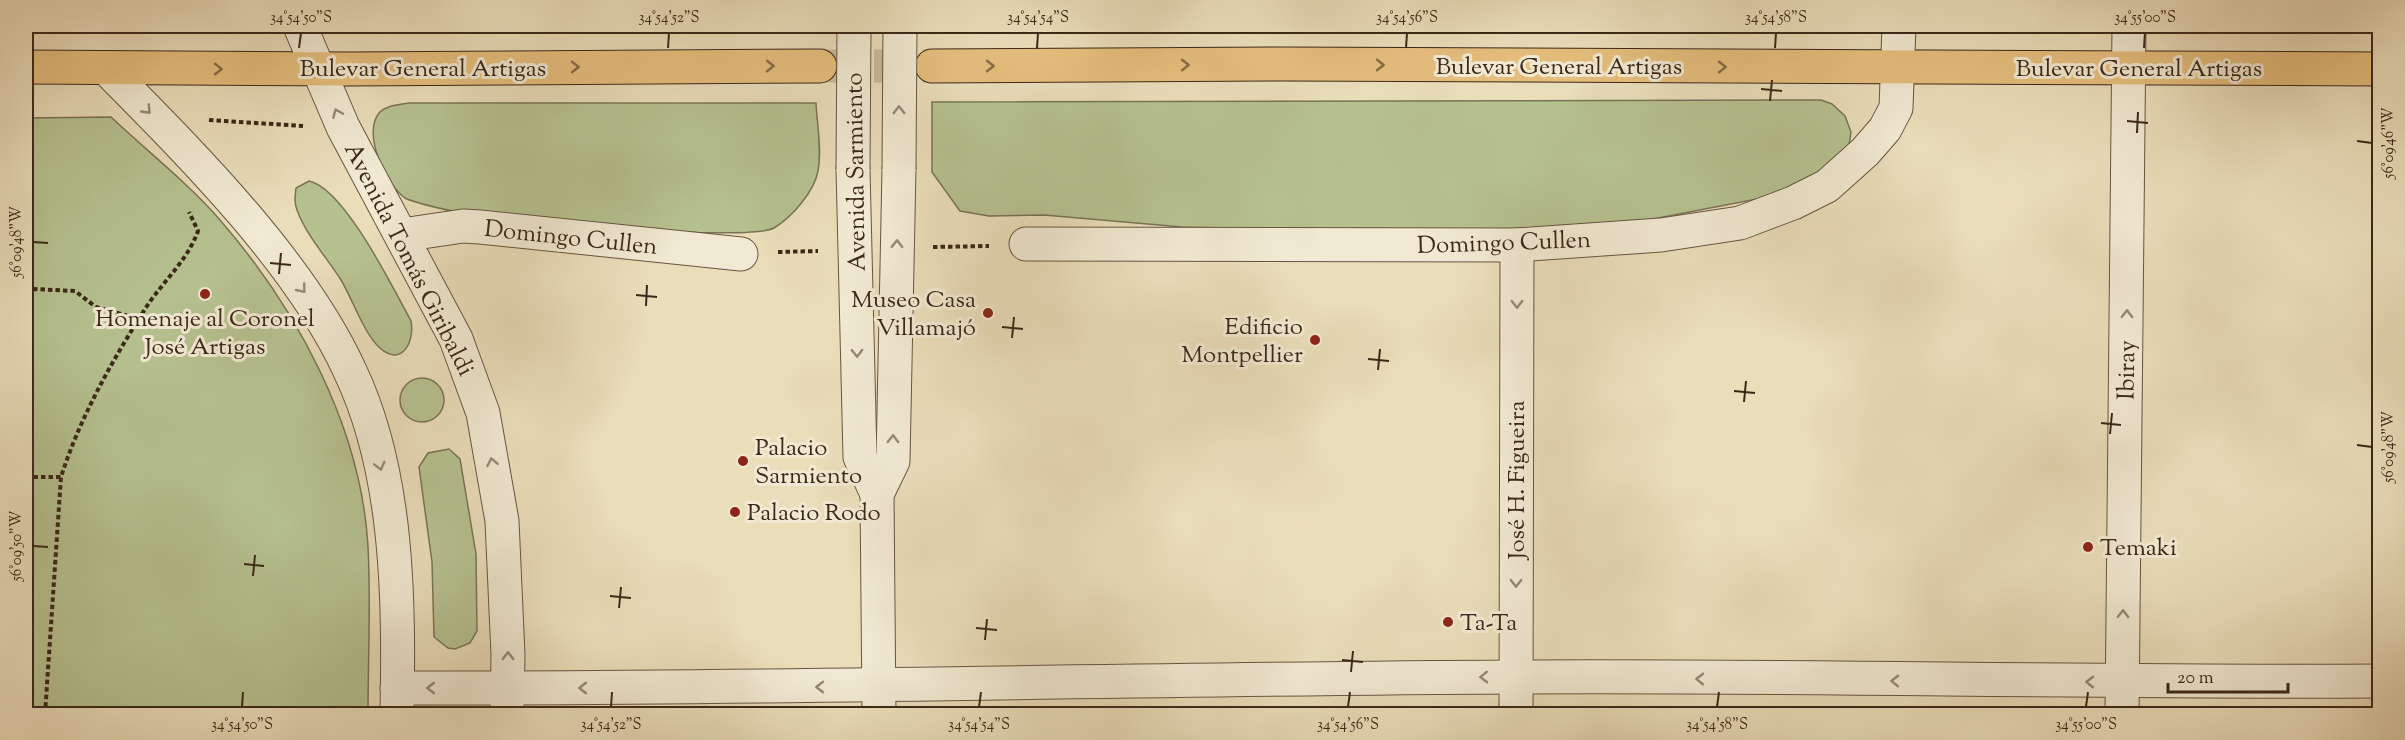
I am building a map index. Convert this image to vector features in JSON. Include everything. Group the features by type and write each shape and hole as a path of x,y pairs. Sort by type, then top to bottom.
{"main road":[{"name":"Bulevar General Artigas","path":"932,66 1287,64 2379,69"},
{"name":"Bulevar General Artigas","path":"26,67 317,69 820,66"}],"street":[{"name":"Avenida Tomás Giribaldi","path":"300,26 343,127 456,339 483,413 502,521 507,702"},
{"name":"Avenida Sarmiento","path":"854,26 853,169 860,458 877,494 878,700"},
{"name":"Avenida Sarmiento","path":"877,494 893,461 900,26"},
{"path":"1899,26 1899,68"},
{"name":"Ibiray","path":"2122,699 2129,26"},
{"path":"106,68 233,203 309,298 351,371 371,432 387,496 395,589 397,701 878,700 1516,677 2122,699 2379,681"},
{"name":"Domingo Cullen","path":"1026,244 1517,245 1661,236 1740,223 1792,203 1827,186 1865,152 1885,129 1896,108 1899,68"},
{"name":"Domingo Cullen","path":"402,235 463,226 602,242 741,254"},
{"name":"José H. Figueira","path":"1516,714 1517,245"}],"path":[{"path":"201,119 292,126"},
{"path":"45,714 61,477 68,454 110,366 139,319 191,250 198,231 188,209"},
{"path":"26,292 34,289 75,291 96,307 139,319"},
{"path":"26,477 61,477"}],"green space":[{"path":"1821,100 1832,104 1845,116 1851,132 1848,152 1830,175 1783,194 1648,220 1451,233 1182,227 1044,215 989,216 960,211 932,172 932,102"},
{"path":"409,103 816,103 818,171 812,187 795,211 774,228 757,231 726,233 638,231 493,220 411,201 405,198 391,182 378,158 373,133 374,122 385,108"},
{"path":"111,117 220,220 275,292 320,372 353,457 363,501 369,567 368,714 26,714 26,118"},
{"path":"309,181 323,188 352,220 380,264 411,321 411,337 405,350 400,354 388,353 374,342 341,280 306,228 297,210 295,196 296,188"},
{"path":"422,378 437,385 444,400 437,415 422,422 407,415 400,400 407,385"},
{"path":"449,449 460,459 476,554 477,631 470,643 455,649 448,648 434,637 432,562 419,467 428,453"}],"tunnel":[{"path":"825,66 929,66"}],"place":[{"name":"Homenaje al Coronel José Artigas","path":"205,294"},
{"name":"Museo Casa Villamajó","path":"988,313"},
{"name":"Edificio Montpellier","path":"1315,340"},
{"name":"Palacio Sarmiento","path":"743,461"},
{"name":"Palacio Rodo","path":"735,512"},
{"name":"Temaki","path":"2088,547"},
{"name":"Ta-Ta","path":"1448,622"}]}
